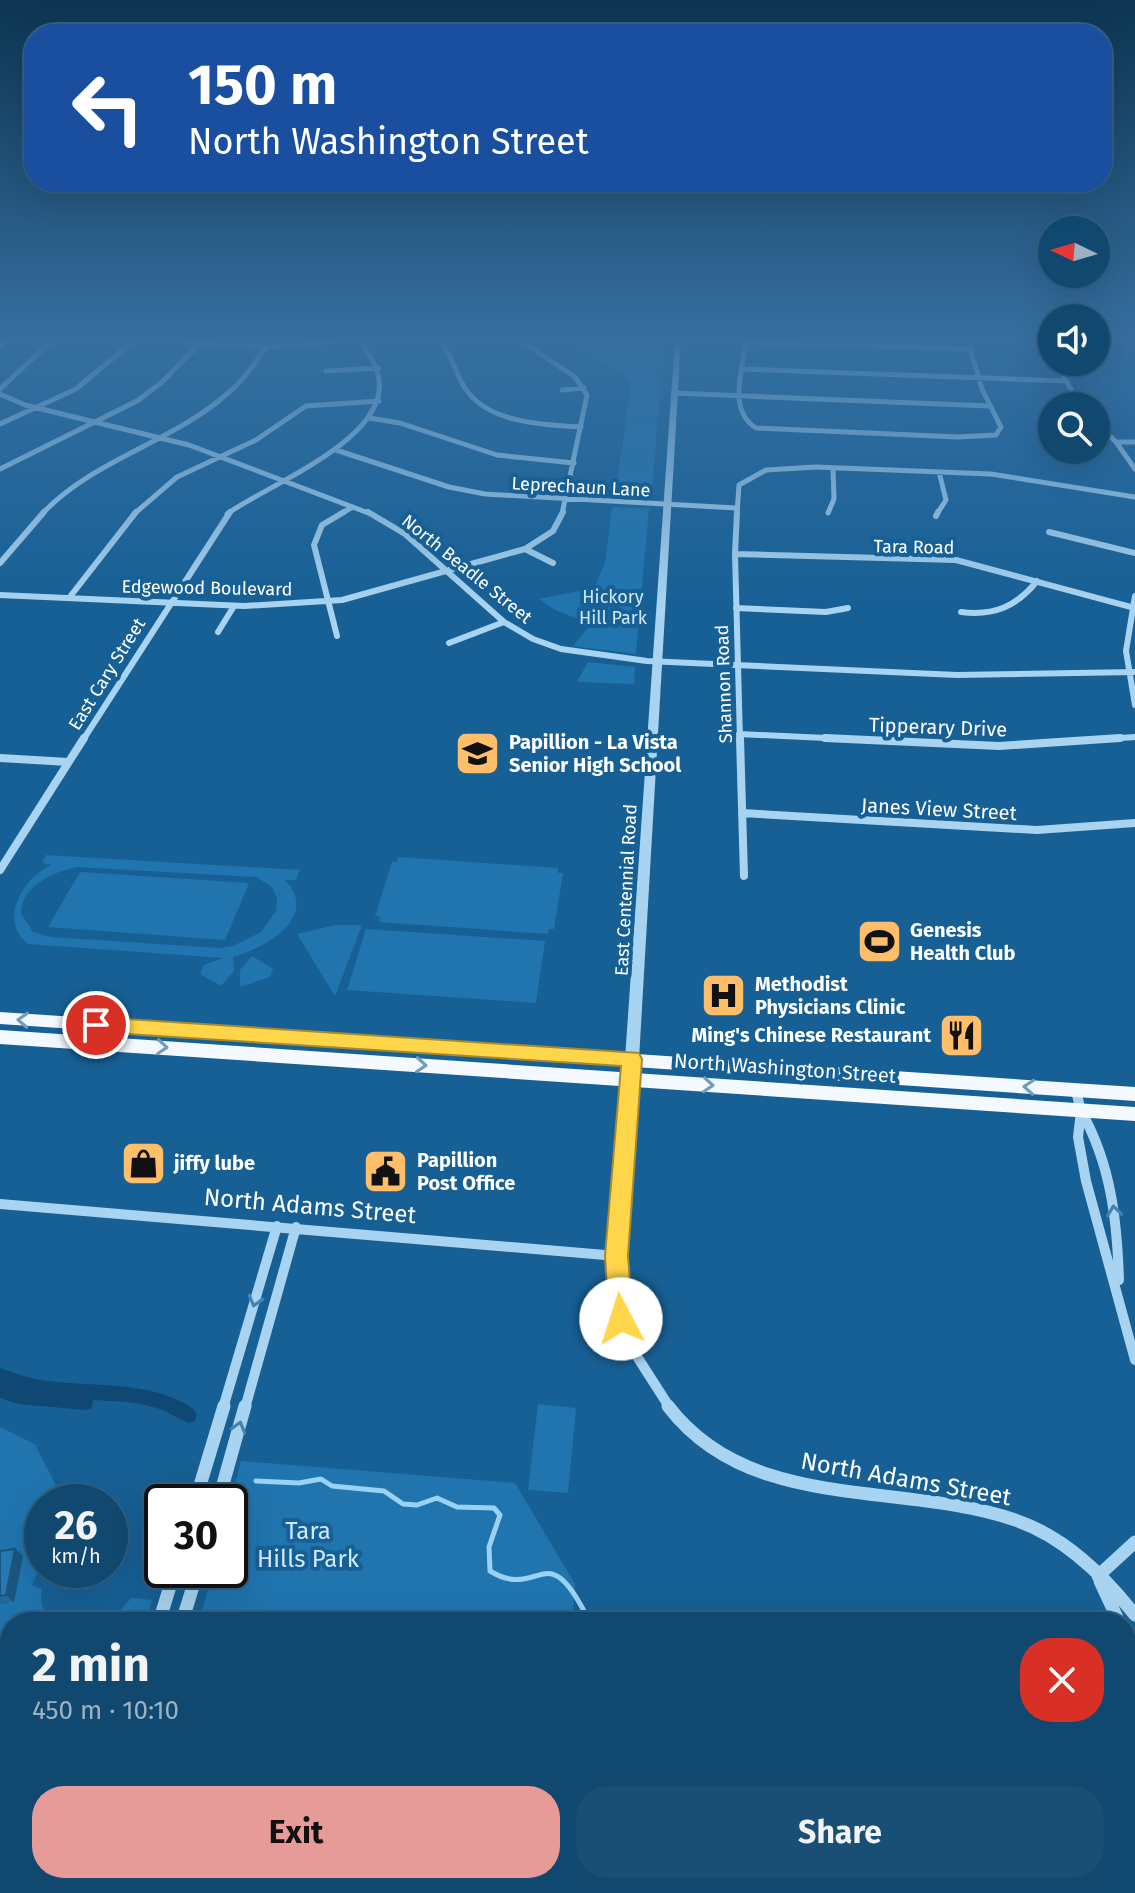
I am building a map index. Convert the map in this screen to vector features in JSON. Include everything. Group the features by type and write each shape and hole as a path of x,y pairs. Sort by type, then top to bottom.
{"main road":[{"name":"North Washington Street","path":"0,1018 1135,1094"},
{"name":"North Washington Street","path":"0,1037 1135,1114"}],"street":[{"path":"0,469 85,427"},
{"name":"North Beadle Street","path":"118,427 221,457 353,507 405,534 504,622 561,649 658,661 957,675 1135,672"},
{"path":"0,563 62,494 96,471 180,427"},
{"path":"69,598 143,503 177,477 256,440 275,427"},
{"name":"East Cary Street","path":"0,870 224,517 240,501 336,450 359,427"},
{"path":"413,427 497,455 574,463"},
{"name":"Edgewood Boulevard","path":"0,595 234,606 329,601 374,593 525,549 553,531 567,501 581,427"},
{"name":"East Centennial Road","path":"632,1059 672,427"},
{"path":"755,427 976,438 997,434 1001,427"},
{"path":"1110,436 1135,469"},
{"path":"1116,442 1135,442"},
{"name":"Leprechaun Lane","path":"336,450 449,487 485,494 567,501 736,508"},
{"path":"828,513 835,491 833,468 1007,476 1135,497"},
{"name":"Shannon Road","path":"744,876 736,608 736,491 746,478 766,470 833,468"},
{"path":"936,516 946,500 939,472"},
{"path":"478,502 485,494"},
{"path":"337,636 314,545 315,536 322,525 353,507"},
{"path":"1049,532 1135,553"},
{"path":"525,549 553,563"},
{"name":"Tara Road","path":"735,554 956,560 1133,608"},
{"path":"961,612 986,615 1009,609 1023,599 1037,581"},
{"path":"1135,596 1126,638 1127,671 1135,705"},
{"path":"218,632 234,606"},
{"path":"736,608 826,612 848,608"},
{"path":"449,643 504,622"},
{"name":"Tipperary Drive","path":"739,734 999,746 1135,737"},
{"path":"0,758 68,762"},
{"name":"Janes View Street","path":"742,813 1037,830 1135,823"},
{"name":"North Adams Street","path":"632,1059 617,1256 621,1319 649,1385 673,1414 705,1442 744,1463 788,1481 936,1504 1022,1522 1067,1548 1118,1593 1133,1612"},
{"path":"1076,1091 1081,1111 1097,1137 1111,1188 1118,1243 1119,1289"},
{"path":"1081,1111 1078,1137 1086,1181 1119,1289 1135,1360"},
{"name":"North Adams Street","path":"0,1204 617,1256"},
{"path":"200,1484 277,1226"},
{"path":"223,1484 296,1227"},
{"path":"1114,1612 1098,1576 1135,1542"},
{"path":"162,1612 169,1588"},
{"path":"185,1612 192,1588"}],"green space":[{"path":"625,427 657,427 651,500 615,499"},
{"name":"Hickory Hill Park","path":"612,507 649,508 636,654 573,646 591,624 555,610 539,599 594,588 605,563"},
{"name":"Hickory Hill Park","path":"588,662 635,667 634,684 577,682"},
{"path":"46,855 300,870 296,880 285,880 294,894 296,907 292,919 272,939 233,957 234,971 221,986 200,974 204,965 223,958 28,944 15,925 15,913 17,902 30,880 52,865 42,863","holes":["77,867 256,877 272,887 277,899 276,911 261,932 233,946 219,948 51,937 33,932 21,914 22,904 32,888 49,877"]},
{"path":"398,857 558,868 558,873 563,873 554,929 549,929 548,934 379,922 380,917 375,916 392,862 397,862"},
{"path":"80,872 249,883 225,940 48,927"},
{"path":"335,925 362,925 335,996 297,934"},
{"path":"366,929 545,941 536,1003 347,990"},
{"path":"252,956 273,969 270,977 240,987 240,970"},
{"path":"538,1404 576,1408 568,1493 528,1490"},
{"path":"0,1427 36,1445 55,1484 24,1484 24,1588 42,1589 46,1612 0,1612"},
{"name":"Tara Hills Park","path":"241,1461 515,1483 575,1584 573,1612 202,1612 208,1588 248,1588 248,1484 235,1484"},
{"path":"131,1598 152,1600 149,1612 119,1612"}],"building":[{"path":"128,1148 157,1150 151,1165 122,1163"},
{"path":"15,1549 6,1595 0,1596 0,1551"}],"waterway":[{"path":"0,1376 47,1389 145,1397 189,1415"},
{"path":"0,1390 18,1396 86,1402"},
{"path":"256,1481 299,1483 321,1479 332,1486 384,1491 403,1504 417,1505 437,1498 457,1507 494,1508 500,1515 489,1547 490,1571 520,1580 541,1574 560,1578 571,1589 584,1611"}],"place":[{"name":"Papillion - La Vista Senior High School","path":"478,754"},
{"name":"Genesis Health Club","path":"879,941"},
{"name":"Methodist Physicians Clinic","path":"724,995"},
{"name":"Ming's Chinese Restaurant","path":"962,1035"},
{"name":"jiffy lube","path":"143,1163"},
{"name":"Papillion Post Office","path":"386,1172"}],"route":[{"path":"96,1025 632,1059 617,1256 621,1319"}]}
